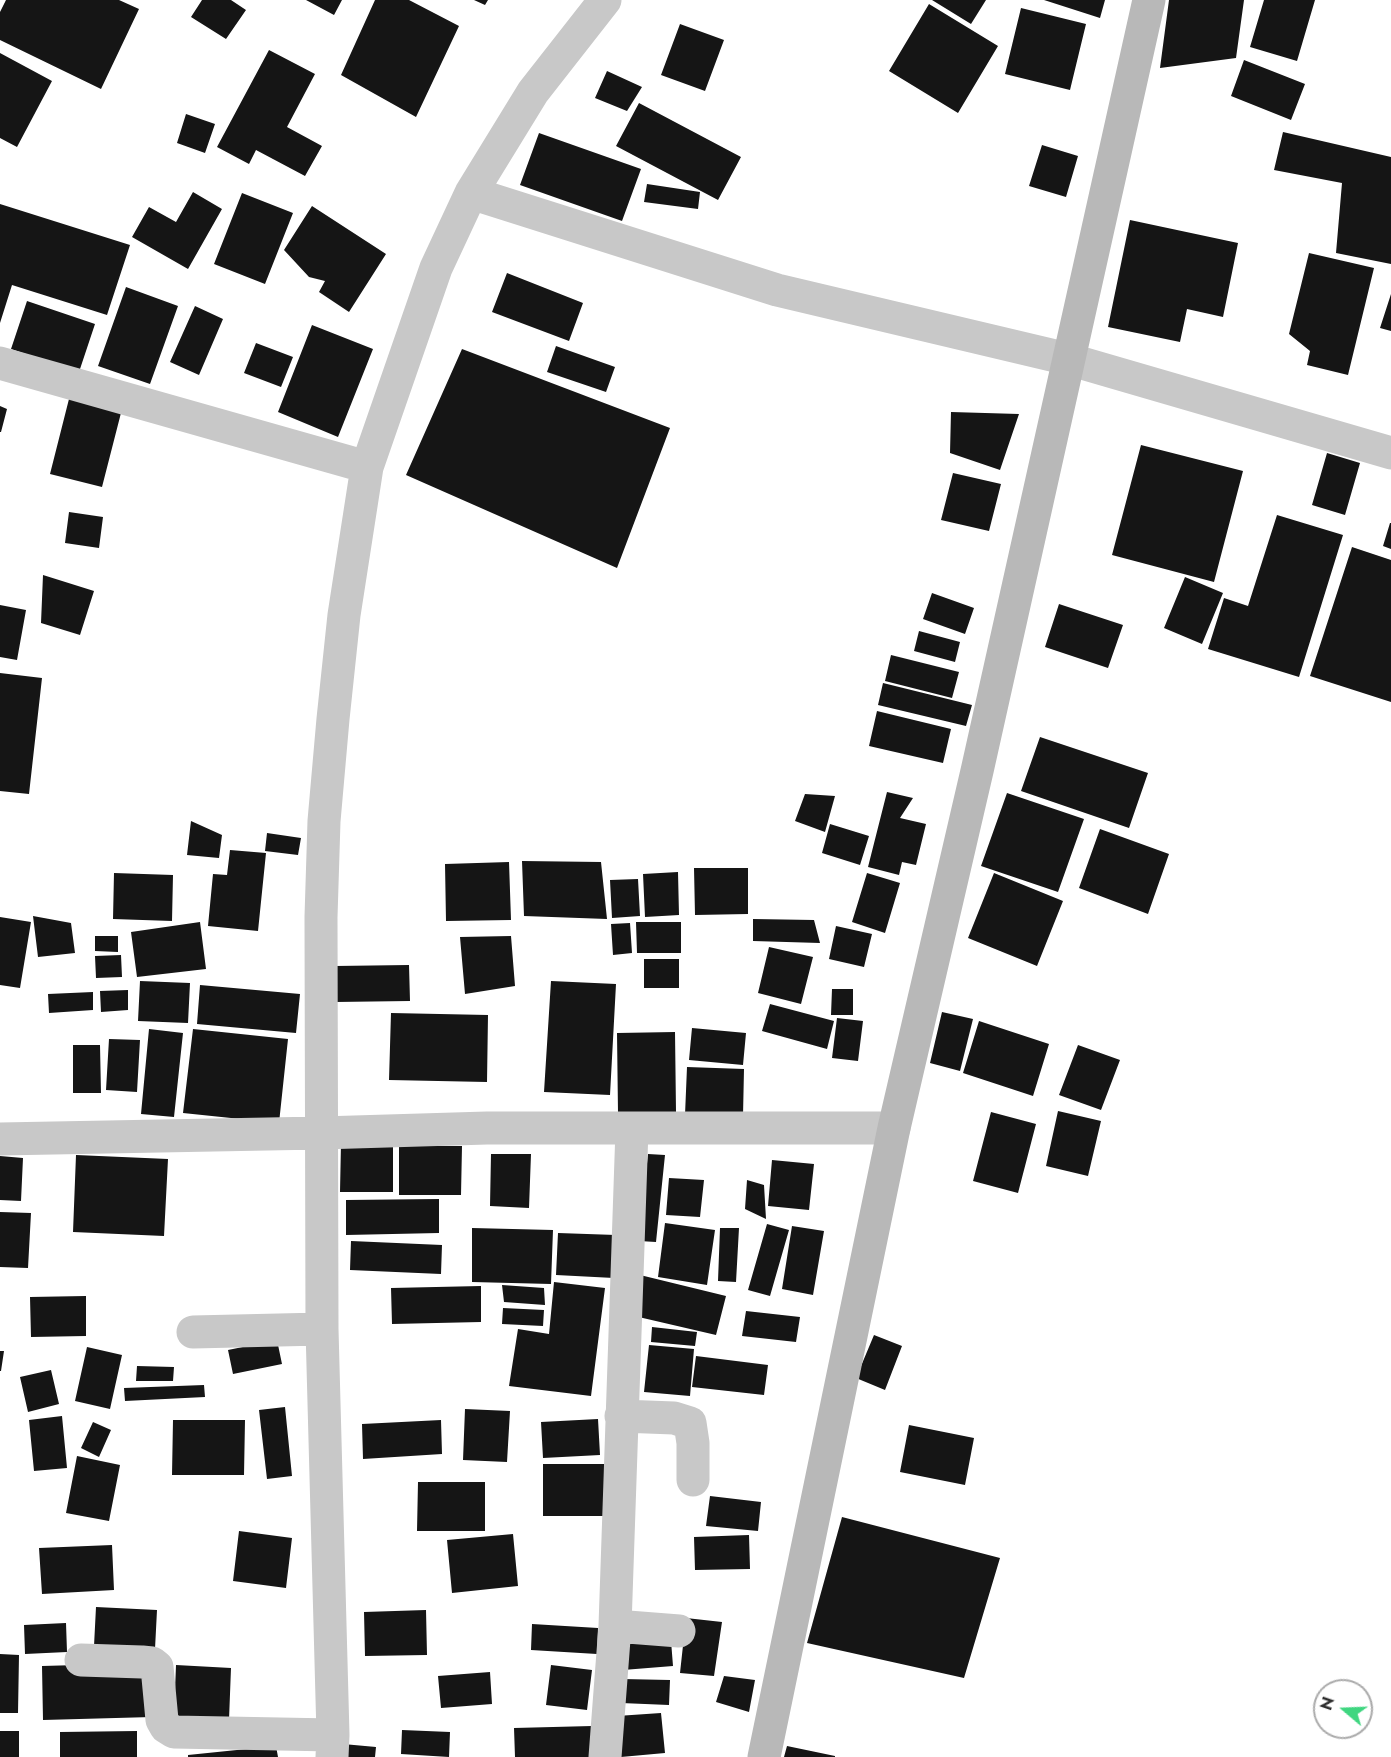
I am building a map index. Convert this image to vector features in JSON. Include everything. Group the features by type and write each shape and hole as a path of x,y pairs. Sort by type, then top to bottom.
{"street":[{"path":"81,1660 152,1663 157,1667 162,1720 166,1727 174,1732 332,1746 322,1329 321,917 324,820 333,719 344,615 367,467 436,268 471,194 533,92 605,0"},
{"path":"764,1757 894,1128 977,771 1149,0"},
{"path":"471,194 777,290 1068,359 1391,453"},
{"path":"0,363 367,467"},
{"path":"0,1138 488,1128 894,1128"},
{"path":"605,1757 615,1626 632,1129"},
{"path":"194,1332 322,1329"},
{"path":"621,1416 674,1418 690,1423 693,1443 693,1480"},
{"path":"615,1626 679,1631"}],"building":[{"path":"6,0 119,0 139,9 101,89 0,40 0,12"},
{"path":"202,0 231,0 246,10 226,39 191,17"},
{"path":"306,0 342,0 334,15"},
{"path":"375,0 409,0 459,26 416,117 341,75"},
{"path":"474,0 488,0 485,5"},
{"path":"932,0 986,0 971,24"},
{"path":"1044,0 1105,0 1100,18"},
{"path":"1169,0 1244,0 1236,58 1160,68"},
{"path":"1264,0 1315,0 1297,61 1250,47"},
{"path":"929,4 998,46 958,113 889,71"},
{"path":"1021,8 1086,24 1070,90 1005,74"},
{"path":"680,24 724,40 705,91 661,75"},
{"path":"269,50 315,74 287,127 322,146 305,176 256,150 249,164 217,147"},
{"path":"0,53 52,81 17,147 0,138"},
{"path":"1244,60 1305,84 1291,120 1231,96"},
{"path":"607,71 642,87 627,111 595,98"},
{"path":"639,103 741,157 718,200 616,146"},
{"path":"186,114 215,124 205,153 177,143"},
{"path":"1283,132 1391,157 1391,264 1336,253 1342,183 1274,170"},
{"path":"539,133 641,169 622,221 520,185"},
{"path":"1042,145 1078,156 1066,197 1029,186"},
{"path":"647,184 700,192 698,209 644,202"},
{"path":"193,192 222,209 188,269 132,237 149,207 176,222"},
{"path":"242,193 293,213 265,284 214,264"},
{"path":"0,204 130,245 107,315 12,285 0,323"},
{"path":"312,206 386,254 349,312 319,292 325,281 309,277 284,250"},
{"path":"1130,220 1238,243 1223,317 1187,309 1180,342 1108,327"},
{"path":"1309,253 1374,268 1348,375 1307,365 1310,351 1289,334"},
{"path":"507,273 583,303 569,341 492,312"},
{"path":"126,287 178,306 150,384 98,366"},
{"path":"1391,294 1391,331 1380,328"},
{"path":"27,301 95,324 79,372 11,349"},
{"path":"195,306 223,319 199,375 170,362"},
{"path":"312,325 373,349 338,437 278,412"},
{"path":"256,343 293,357 281,387 244,373"},
{"path":"556,346 615,367 606,392 547,372"},
{"path":"462,349 670,428 617,568 406,475"},
{"path":"70,395 122,409 102,487 50,474"},
{"path":"0,406 7,409 1,432 0,432"},
{"path":"951,412 1019,414 1000,470 950,453"},
{"path":"1141,445 1243,471 1214,582 1112,555"},
{"path":"1327,453 1360,463 1345,515 1312,505"},
{"path":"953,473 1001,484 989,531 941,520"},
{"path":"69,512 103,517 99,548 65,543"},
{"path":"1277,515 1343,535 1299,677 1208,649 1224,598 1248,606"},
{"path":"1391,523 1391,549 1383,546"},
{"path":"1352,547 1391,560 1391,702 1310,676"},
{"path":"43,575 94,591 80,635 41,623"},
{"path":"1185,577 1223,593 1202,644 1164,628"},
{"path":"932,593 974,608 965,634 923,619"},
{"path":"1059,604 1123,625 1108,668 1045,647"},
{"path":"0,605 26,610 17,660 0,657"},
{"path":"919,631 960,642 955,662 914,651"},
{"path":"891,655 959,672 952,698 885,681"},
{"path":"0,673 42,678 29,794 0,791"},
{"path":"883,683 972,705 966,726 878,705"},
{"path":"877,711 951,729 943,763 869,746"},
{"path":"1040,737 1148,773 1129,828 1021,791"},
{"path":"887,792 913,798 900,818 926,824 916,865 902,862 899,875 868,867"},
{"path":"1007,793 1084,819 1058,892 981,866"},
{"path":"805,794 835,796 825,832 795,821"},
{"path":"191,821 222,835 219,858 187,855"},
{"path":"830,824 869,836 860,865 822,853"},
{"path":"1100,829 1169,854 1148,914 1079,888"},
{"path":"267,833 301,838 298,855 265,851"},
{"path":"230,850 266,853 258,931 208,926 213,874 227,875"},
{"path":"522,861 601,862 607,919 524,916"},
{"path":"509,862 511,920 446,921 445,864"},
{"path":"694,868 748,868 748,914 695,915"},
{"path":"678,872 679,915 645,917 643,874"},
{"path":"114,873 173,875 172,921 113,919"},
{"path":"867,873 900,883 885,933 852,922"},
{"path":"994,873 1063,901 1037,966 968,938"},
{"path":"638,879 640,916 612,918 610,880"},
{"path":"33,916 71,923 75,953 38,957"},
{"path":"0,917 31,922 20,988 0,985"},
{"path":"753,919 814,920 820,943 753,941"},
{"path":"200,922 206,969 137,977 131,932"},
{"path":"636,922 681,922 681,953 637,953"},
{"path":"630,923 632,953 613,955 611,924"},
{"path":"836,926 872,934 864,967 829,959"},
{"path":"95,936 118,936 118,952 95,951"},
{"path":"511,936 515,986 465,994 460,937"},
{"path":"769,947 813,957 801,1004 758,993"},
{"path":"121,955 122,977 96,978 95,956"},
{"path":"644,959 679,959 679,988 644,988"},
{"path":"409,965 410,1001 335,1002 335,966"},
{"path":"140,981 190,983 188,1023 138,1021"},
{"path":"551,981 616,984 610,1095 544,1092"},
{"path":"200,985 300,994 296,1033 197,1024"},
{"path":"832,989 853,989 853,1015 831,1015"},
{"path":"128,990 128,1010 101,1012 100,991"},
{"path":"93,992 93,1010 49,1013 48,994"},
{"path":"770,1004 834,1021 827,1049 762,1031"},
{"path":"942,1012 973,1019 960,1071 930,1063"},
{"path":"391,1013 488,1015 487,1082 389,1080"},
{"path":"837,1018 863,1021 858,1061 832,1058"},
{"path":"979,1021 1049,1044 1033,1096 963,1073"},
{"path":"692,1028 746,1033 743,1065 689,1060"},
{"path":"149,1029 183,1033 174,1117 141,1114"},
{"path":"193,1029 288,1039 279,1123 183,1113"},
{"path":"675,1032 676,1112 618,1113 617,1033"},
{"path":"109,1039 140,1040 137,1092 106,1090"},
{"path":"73,1045 100,1045 101,1093 73,1093"},
{"path":"1078,1045 1120,1060 1101,1110 1059,1095"},
{"path":"687,1067 744,1069 743,1116 685,1115"},
{"path":"1058,1111 1101,1121 1088,1176 1046,1166"},
{"path":"991,1112 1036,1124 1018,1193 973,1181"},
{"path":"341,1143 393,1144 393,1192 340,1192"},
{"path":"399,1146 462,1146 461,1195 399,1195"},
{"path":"491,1154 531,1154 529,1208 490,1206"},
{"path":"648,1154 665,1155 656,1242 639,1241"},
{"path":"76,1155 168,1159 164,1236 73,1232"},
{"path":"0,1156 23,1158 21,1201 0,1200"},
{"path":"772,1160 814,1164 809,1210 768,1206"},
{"path":"669,1178 704,1180 700,1217 666,1215"},
{"path":"747,1180 764,1185 766,1219 745,1209"},
{"path":"439,1199 439,1233 346,1235 346,1200"},
{"path":"0,1212 31,1213 28,1268 0,1267"},
{"path":"665,1223 715,1230 707,1285 658,1277"},
{"path":"767,1224 789,1230 770,1296 748,1290"},
{"path":"792,1226 824,1231 813,1295 782,1289"},
{"path":"472,1228 553,1230 551,1284 472,1282"},
{"path":"720,1228 739,1228 736,1282 718,1281"},
{"path":"558,1233 616,1235 614,1278 556,1275"},
{"path":"351,1241 442,1245 441,1274 350,1270"},
{"path":"640,1275 726,1296 716,1335 630,1315"},
{"path":"554,1282 605,1288 591,1396 509,1386 518,1329 549,1334"},
{"path":"502,1285 544,1288 545,1305 504,1302"},
{"path":"481,1286 481,1322 392,1324 391,1288"},
{"path":"86,1296 86,1336 31,1337 30,1297"},
{"path":"503,1308 544,1310 543,1326 502,1324"},
{"path":"746,1311 800,1317 796,1342 742,1336"},
{"path":"652,1327 697,1332 695,1346 651,1342"},
{"path":"874,1335 902,1346 885,1390 856,1378"},
{"path":"277,1340 282,1364 233,1374 228,1350"},
{"path":"649,1345 694,1349 690,1396 644,1392"},
{"path":"87,1347 122,1355 110,1409 75,1401"},
{"path":"0,1351 4,1351 1,1371 0,1371"},
{"path":"696,1356 768,1365 764,1395 692,1387"},
{"path":"137,1366 174,1367 173,1381 136,1381"},
{"path":"51,1370 59,1404 28,1412 20,1377"},
{"path":"204,1385 205,1397 125,1401 124,1388"},
{"path":"285,1407 292,1476 267,1479 259,1410"},
{"path":"465,1409 510,1411 507,1462 463,1460"},
{"path":"62,1416 67,1468 34,1471 29,1420"},
{"path":"598,1419 600,1455 543,1458 541,1422"},
{"path":"173,1420 245,1420 244,1475 172,1475"},
{"path":"441,1420 442,1454 363,1459 362,1424"},
{"path":"93,1422 111,1430 99,1457 81,1448"},
{"path":"909,1425 974,1438 965,1485 900,1472"},
{"path":"77,1456 120,1465 109,1521 66,1513"},
{"path":"543,1464 609,1464 609,1516 543,1516"},
{"path":"418,1482 485,1482 485,1531 417,1531"},
{"path":"710,1496 761,1502 758,1531 706,1526"},
{"path":"842,1517 1000,1558 964,1678 807,1643"},
{"path":"239,1531 292,1538 286,1588 233,1581"},
{"path":"513,1534 518,1586 452,1593 447,1540"},
{"path":"749,1535 750,1569 695,1570 694,1537"},
{"path":"112,1545 114,1590 42,1594 39,1548"},
{"path":"96,1607 157,1610 155,1649 94,1646"},
{"path":"426,1610 427,1655 365,1656 364,1612"},
{"path":"686,1618 722,1622 714,1676 680,1673"},
{"path":"66,1623 67,1652 25,1654 24,1625"},
{"path":"532,1624 598,1628 597,1654 531,1650"},
{"path":"670,1628 673,1666 623,1670 621,1631"},
{"path":"0,1654 19,1655 18,1713 0,1713"},
{"path":"150,1663 152,1717 43,1720 42,1666"},
{"path":"176,1665 231,1668 229,1720 174,1718"},
{"path":"551,1665 592,1670 587,1710 546,1705"},
{"path":"490,1672 492,1704 441,1708 438,1676"},
{"path":"724,1676 755,1680 749,1712 716,1702"},
{"path":"622,1679 670,1680 669,1705 621,1703"},
{"path":"661,1713 665,1753 621,1757 617,1716"},
{"path":"592,1726 593,1757 515,1757 514,1728"},
{"path":"402,1730 450,1732 449,1757 401,1754"},
{"path":"0,1731 19,1731 19,1757 0,1757"},
{"path":"137,1731 137,1757 60,1757 60,1732"},
{"path":"343,1744 376,1747 375,1757 341,1757"},
{"path":"276,1746 278,1757 188,1757 188,1755"},
{"path":"787,1746 835,1756 835,1757 784,1757"}]}
